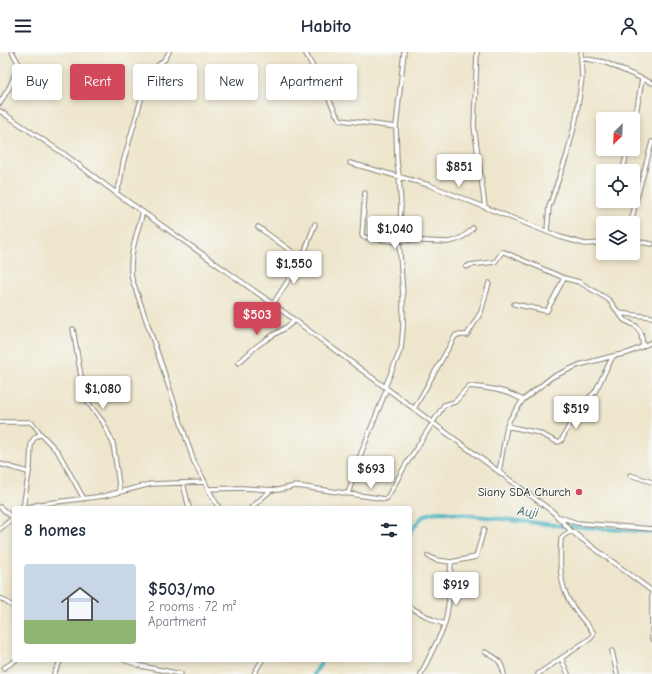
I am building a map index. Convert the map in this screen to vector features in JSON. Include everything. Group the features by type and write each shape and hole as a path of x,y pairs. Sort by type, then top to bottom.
{"street":[{"path":"0,103 10,86 19,64 12,52"},
{"path":"116,193 120,183 123,163 146,82 150,73 165,59 169,52"},
{"path":"305,52 336,114 341,120 396,127"},
{"path":"348,494 360,456 398,358 402,339 403,295 399,240 401,205 397,162 396,127 404,52"},
{"path":"477,52 474,126 485,207"},
{"path":"547,231 549,207 576,119 582,78 581,52"},
{"path":"581,58 604,62 652,82"},
{"path":"636,112 642,79"},
{"path":"0,110 64,154 116,193 295,320 556,515 570,531 652,591 652,639"},
{"path":"633,216 652,142"},
{"path":"350,163 428,185 585,244 596,243"},
{"path":"365,193 363,237 392,242 397,242 399,240 448,242 455,241 466,235 472,228"},
{"path":"143,212 132,257 130,270 132,279 194,462 218,506"},
{"path":"273,304 302,259 315,224"},
{"path":"258,227 302,259"},
{"path":"640,242 652,244"},
{"path":"466,267 470,265 495,262 502,252 504,252 564,278 579,282 609,300 624,320 636,326 639,329 643,346"},
{"path":"514,304 547,311 564,278"},
{"path":"414,409 456,335 467,335 481,312 489,283"},
{"path":"618,312 652,317"},
{"path":"238,363 264,340 285,329 295,320"},
{"path":"73,329 84,394 89,404 103,422 113,443 120,492"},
{"path":"499,472 507,426 523,400 552,377 564,371 579,365 628,353 652,342"},
{"path":"507,426 539,433 557,442 561,441 579,407 595,392 613,356"},
{"path":"208,488 278,490 295,486 381,499 387,498 402,470 444,405 455,402 469,386 491,388 513,394 523,400"},
{"path":"0,422 30,422 33,424 58,452 84,499"},
{"path":"26,506 32,441 35,437 41,434"},
{"path":"0,464 28,472"},
{"path":"630,475 652,482"},
{"path":"48,506 120,492 151,484 205,482"},
{"path":"183,483 189,506"},
{"path":"253,506 271,490"},
{"path":"0,507 12,517"},
{"path":"556,515 577,523 652,529"},
{"path":"0,529 12,519"},
{"path":"428,556 436,560 451,562 476,557 484,529"},
{"path":"538,674 591,638 593,635 593,632 570,601 563,586 561,539 570,531"},
{"path":"421,674 444,624 449,600 451,562"},
{"path":"0,598 12,606"},
{"path":"412,608 433,620 444,624"},
{"path":"612,651 617,674"},
{"path":"485,652 499,660 504,674"},
{"path":"561,658 568,674"},
{"path":"4,668 13,662"},
{"path":"54,674 60,662"},
{"path":"130,662 141,666 181,674"},
{"path":"141,666 142,662"},
{"path":"254,674 261,662"}],"waterway":[{"name":"Auji","path":"412,530 426,515 430,513 442,512 563,526 652,532"},
{"name":"Auji","path":"314,674 322,662"}],"place":[{"name":"Siany SDA Church","path":"579,492"}]}
